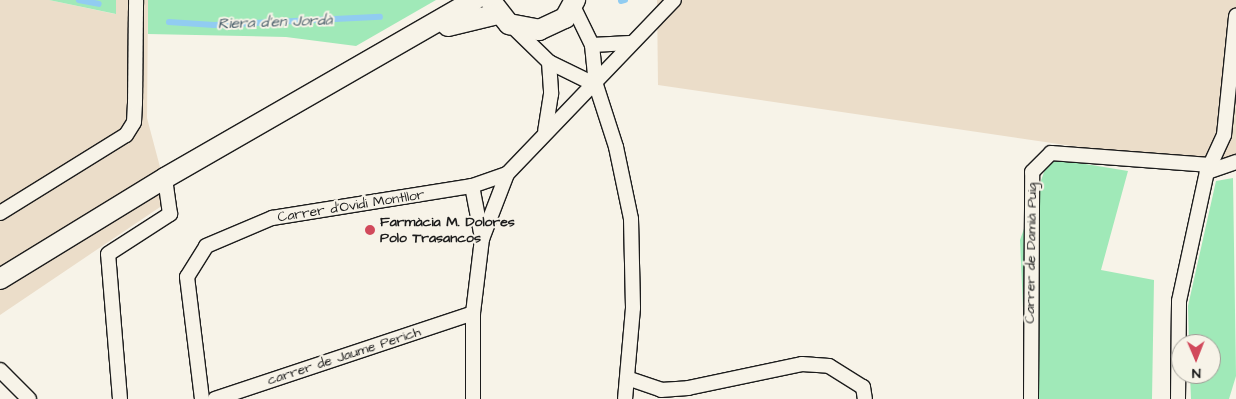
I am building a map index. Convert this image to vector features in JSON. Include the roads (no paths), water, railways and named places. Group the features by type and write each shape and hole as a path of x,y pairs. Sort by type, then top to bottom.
{"main road":[{"path":"0,279 165,178 474,0"},
{"path":"351,70 454,23 499,13 539,30 553,26 574,3"}],"street":[{"path":"0,213 126,135 134,122 136,0"},
{"path":"473,399 473,313 482,239 507,174 545,131 596,85 630,43 674,0"},
{"path":"574,3 592,45 596,85 616,147 631,219 633,308 625,399"},
{"path":"499,13 549,62 596,85"},
{"path":"1178,399 1179,301 1208,168 1224,135 1236,16"},
{"path":"592,45 630,43"},
{"path":"545,131 551,94 549,62"},
{"name":"Carrer de Damià Puig","path":"1031,399 1032,172 1051,153 1208,168"},
{"path":"1208,168 1236,162"},
{"name":"Carrer d'Ovidi Montllor","path":"202,399 187,277 206,246 272,218 472,186 507,174"},
{"path":"120,399 108,254 170,214 165,178"},
{"path":"472,186 482,239"},
{"name":"carrer de Jaume Perich","path":"215,399 473,313"},
{"path":"627,378 662,390 688,388 802,364 829,366 863,387 865,399"},
{"path":"0,370 29,399"}],"waterway":[{"name":"Riera d'en Jordà","path":"79,0 99,4"},
{"name":"Riera d'en Jordà","path":"621,1 625,0"},
{"name":"Riera d'en Jordà","path":"169,22 214,25 380,17"}],"place":[{"name":"Farmàcia M. Dolores Polo Trasancos","path":"370,230"}]}
